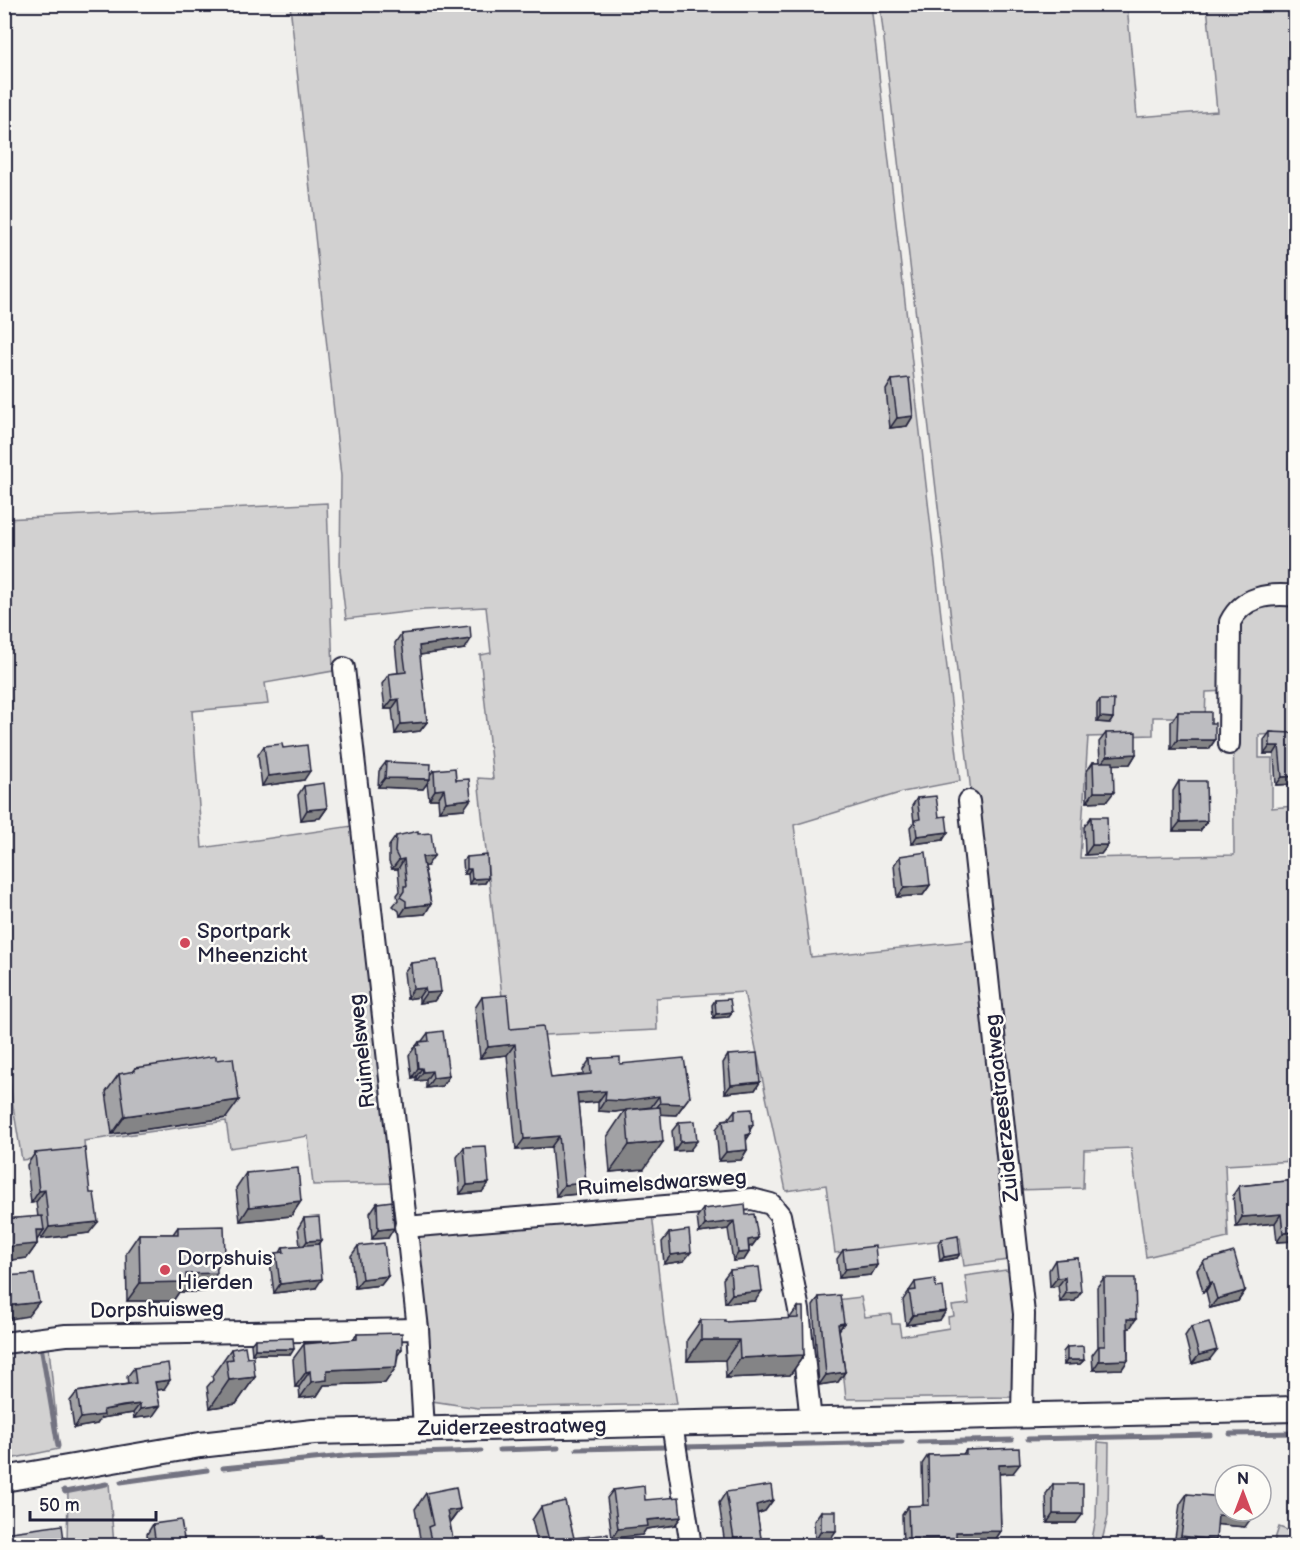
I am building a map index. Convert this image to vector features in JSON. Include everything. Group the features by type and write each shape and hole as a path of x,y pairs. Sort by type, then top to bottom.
{"main road":[{"name":"Zuiderzeestraatweg","path":"4,1479 200,1444 313,1432 1296,1409"}],"street":[{"path":"1228,744 1230,622 1235,612 1248,601 1266,596 1296,596"},
{"name":"Ruimelsweg","path":"345,668 418,1329 424,1429"},
{"name":"Zuiderzeestraatweg","path":"969,801 1024,1314 1022,1415"},
{"name":"Ruimelsdwarsweg","path":"405,1227 752,1199 771,1204 780,1215 797,1300 812,1421"},
{"name":"Dorpshuisweg","path":"4,1343 76,1335 418,1329"},
{"path":"672,1424 691,1545"}],"shaded area":[{"path":"290,5 871,5 960,781 903,792 794,825 811,957 979,940 1008,1260 964,1266 960,1238 835,1253 826,1185 786,1191 744,992 656,998 657,1030 544,1035 506,1033 478,778 493,779 480,655 491,653 486,607 424,610 346,619 340,570 341,476"},
{"path":"880,5 1127,5 1137,117 1217,111 1207,5 1295,5 1295,592 1238,603 1233,643 1243,609 1295,599 1295,733 1259,735 1259,758 1272,758 1272,808 1294,806 1295,815 1295,1161 1225,1165 1228,1238 1146,1257 1131,1148 1084,1150 1083,1188 1017,1190","holes":["1233,643 1234,855 1080,858 1088,737 1153,735 1153,717 1205,717 1206,692 1227,691"]},
{"path":"327,503 333,671 265,683 268,704 192,711 202,848 352,826 395,1183 313,1185 308,1136 230,1148 226,1121 84,1141 85,1153 22,1160 12,1100 4,1013 4,519"},
{"path":"652,1213 664,1322 677,1404 478,1408 432,1401 417,1231"},
{"path":"1006,1270 1019,1280 1019,1394 1012,1397 846,1399 836,1300 861,1297 865,1317 891,1314 892,1324 899,1324 901,1336 949,1328 948,1317 954,1316 952,1306 969,1304 965,1276"},
{"path":"49,1348 59,1449 5,1460 5,1352"},
{"path":"1098,1442 1109,1443 1108,1516 1101,1545 1091,1545 1096,1518"},
{"path":"109,1483 114,1545 67,1545 68,1491"},
{"path":"1279,1527 1295,1533 1295,1545 1273,1545"}],"building":[{"path":"909,378 913,416 897,418 892,380"},
{"path":"470,626 471,639 419,646 427,722 401,724 399,699 392,700 389,674 406,672 401,634"},
{"path":"1100,700 1114,700 1113,718 1100,717"},
{"path":"1178,712 1211,712 1211,723 1215,723 1215,740 1177,740"},
{"path":"1136,732 1136,754 1107,756 1106,733"},
{"path":"1270,732 1296,735 1296,776 1282,777 1279,746 1270,746"},
{"path":"282,744 283,748 307,745 310,771 268,776 264,746"},
{"path":"386,762 431,764 430,779 385,778"},
{"path":"1093,762 1113,762 1114,792 1094,792"},
{"path":"455,768 456,780 469,779 471,799 446,802 444,789 435,790 434,770"},
{"path":"1179,781 1206,781 1207,821 1180,822"},
{"path":"324,783 327,808 307,810 304,786"},
{"path":"936,796 939,817 946,816 948,832 917,836 915,820 920,819 917,798"},
{"path":"1091,817 1107,817 1108,845 1092,845"},
{"path":"418,831 418,834 431,833 434,856 422,857 431,904 406,907 406,901 400,897 404,886 407,886 404,859 399,860 395,852 396,836"},
{"path":"926,852 930,885 904,888 900,856"},
{"path":"487,855 488,878 472,879 471,869 467,869 467,857"},
{"path":"437,960 441,992 426,993 425,988 413,989 411,963"},
{"path":"507,995 510,1029 543,1026 551,1078 591,1074 590,1059 620,1057 620,1064 684,1058 690,1096 684,1104 660,1103 659,1096 623,1101 605,1100 606,1091 577,1093 586,1183 564,1185 559,1136 524,1139 515,1044 488,1047 482,997"},
{"path":"730,999 732,1012 716,1014 715,1000"},
{"path":"443,1031 449,1076 433,1078 432,1071 423,1072 422,1068 418,1068 416,1046 420,1045 419,1042 429,1041 428,1033"},
{"path":"757,1053 760,1082 731,1085 728,1055"},
{"path":"216,1056 216,1060 233,1058 239,1100 125,1116 119,1074 135,1071 135,1068"},
{"path":"660,1107 663,1142 629,1145 626,1110"},
{"path":"752,1109 753,1125 749,1125 750,1134 746,1135 747,1150 726,1152 723,1120 735,1119 735,1110"},
{"path":"695,1121 697,1141 680,1142 679,1122"},
{"path":"486,1146 489,1183 467,1185 464,1147"},
{"path":"85,1148 90,1193 94,1193 98,1222 49,1227 45,1190 39,1191 35,1153"},
{"path":"298,1168 301,1201 249,1207 246,1173"},
{"path":"1296,1180 1296,1232 1283,1233 1281,1214 1242,1217 1239,1186"},
{"path":"392,1201 394,1228 378,1230 377,1203"},
{"path":"745,1204 746,1215 754,1214 758,1238 748,1240 749,1252 738,1253 734,1221 705,1225 703,1209"},
{"path":"42,1216 44,1230 36,1230 37,1244 4,1247 4,1219"},
{"path":"319,1217 321,1240 307,1241 304,1218"},
{"path":"224,1226 225,1255 216,1255 217,1273 186,1274 186,1282 140,1283 139,1234 178,1234 178,1227"},
{"path":"689,1230 691,1252 671,1255 669,1233"},
{"path":"958,1236 960,1254 944,1257 941,1239"},
{"path":"384,1243 388,1276 362,1279 358,1246"},
{"path":"319,1244 322,1279 280,1284 276,1253 284,1252 283,1247"},
{"path":"875,1246 877,1265 845,1269 843,1250"},
{"path":"1234,1252 1245,1291 1217,1299 1203,1261"},
{"path":"1078,1258 1081,1292 1066,1293 1065,1277 1057,1278 1055,1260"},
{"path":"759,1267 762,1291 732,1294 730,1270"},
{"path":"34,1274 39,1302 4,1306 4,1276"},
{"path":"1104,1278 1135,1278 1136,1319 1127,1319 1128,1360 1099,1361 1099,1346 1105,1346"},
{"path":"935,1279 936,1288 943,1287 946,1311 913,1315 909,1291 916,1290 915,1282"},
{"path":"840,1295 844,1323 838,1324 845,1372 826,1375 819,1297"},
{"path":"798,1307 803,1307 804,1355 740,1358 739,1340 701,1340 701,1320 725,1320 725,1322 798,1318"},
{"path":"1209,1322 1217,1350 1199,1355 1191,1327"},
{"path":"402,1333 402,1349 398,1349 396,1367 327,1370 327,1380 311,1382 310,1371 306,1372 304,1344 357,1339 357,1334"},
{"path":"293,1338 294,1349 255,1349 255,1339"},
{"path":"245,1346 247,1358 253,1357 255,1377 229,1380 226,1360 233,1359 231,1349"},
{"path":"1083,1346 1084,1360 1067,1360 1067,1347"},
{"path":"168,1363 170,1380 155,1382 160,1406 140,1409 140,1404 123,1406 103,1410 104,1415 81,1418 77,1392 136,1383 134,1368"},
{"path":"1019,1448 1020,1464 999,1465 1001,1531 956,1532 956,1538 909,1539 908,1506 929,1505 928,1455 966,1454 966,1450"},
{"path":"1053,1484 1083,1484 1083,1514 1053,1514"},
{"path":"771,1485 773,1500 756,1505 762,1545 735,1545 726,1492"},
{"path":"644,1486 645,1500 679,1497 681,1517 647,1520 648,1526 618,1529 613,1490"},
{"path":"456,1487 460,1509 447,1511 454,1545 432,1545 428,1527 433,1525 426,1493"},
{"path":"1187,1494 1213,1496 1213,1523 1217,1523 1216,1540 1181,1536"},
{"path":"565,1501 574,1538 608,1534 609,1545 550,1545 541,1507"},
{"path":"821,1511 836,1511 836,1531 821,1531"},
{"path":"181,1520 185,1545 156,1545 153,1524"},
{"path":"62,1525 64,1540 60,1540 61,1545 4,1545 4,1533"},
{"path":"321,1536 324,1545 284,1545"},
{"path":"1241,1539 1257,1540 1256,1545 1240,1545"},
{"path":"1081,1543 1081,1545 1050,1545 1050,1544"}],"waterway":[{"path":"41,1346 58,1446"},
{"path":"1230,1434 1296,1433"},
{"path":"1028,1439 1210,1435"},
{"path":"919,1442 1012,1440"},
{"path":"683,1447 902,1442"},
{"path":"577,1449 665,1447"},
{"path":"499,1450 558,1448"},
{"path":"223,1468 354,1455 481,1451"},
{"path":"121,1482 207,1470"},
{"path":"64,1490 65,1492 106,1484"}],"place":[{"name":"Sportpark Mheenzicht","path":"185,943"},
{"name":"Dorpshuis Hierden","path":"165,1270"}]}
